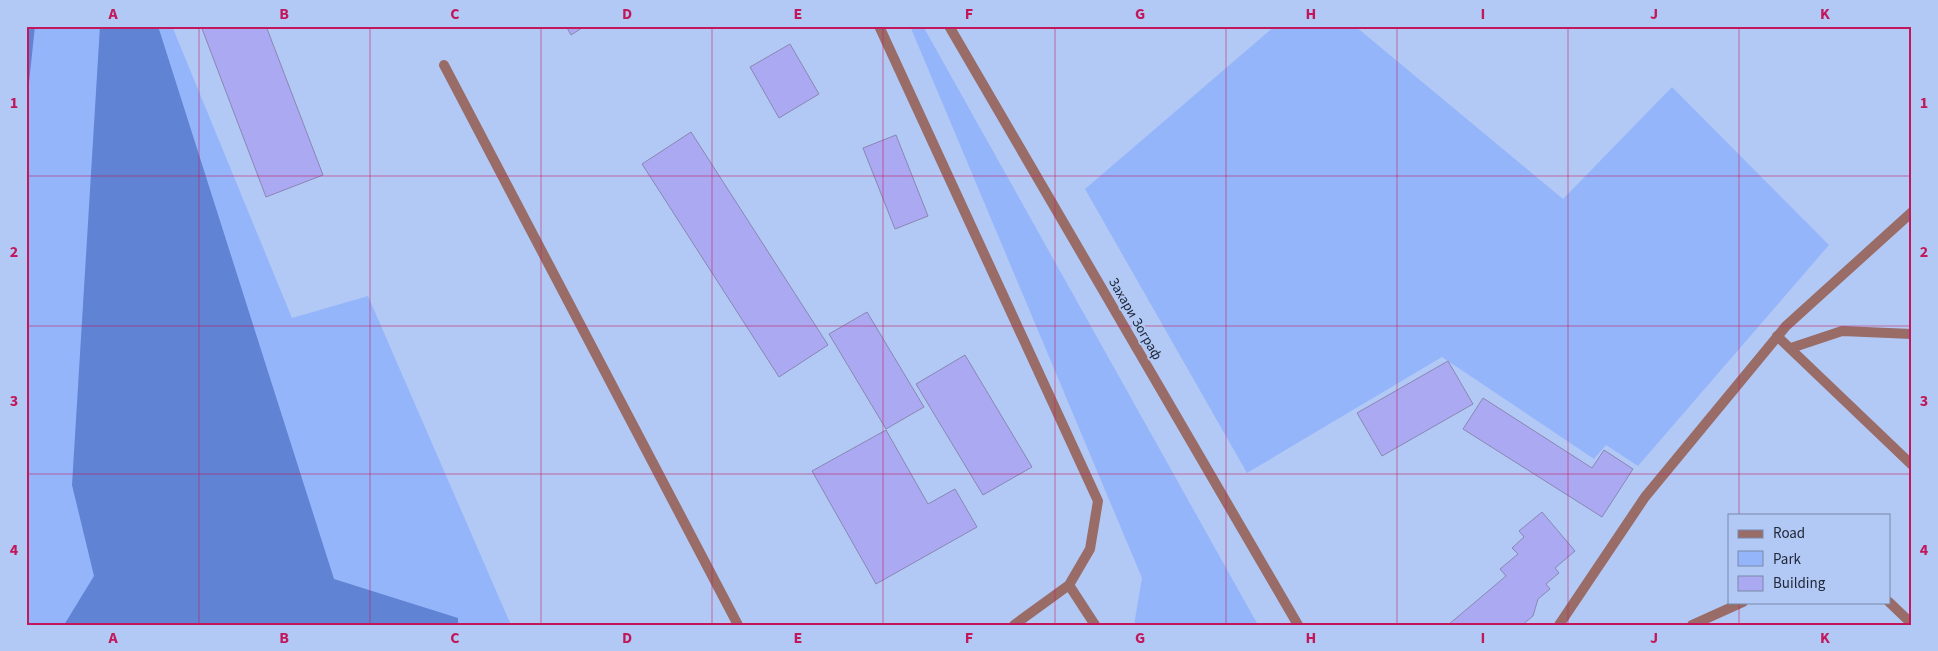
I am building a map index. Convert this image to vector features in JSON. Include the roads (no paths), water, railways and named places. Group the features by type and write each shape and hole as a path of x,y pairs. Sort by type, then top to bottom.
{"street":[{"path":"878,26 1098,502 1090,549 1069,585 1014,625"},
{"name":"Захари Зограф","path":"949,26 1298,625"},
{"path":"444,65 738,625"},
{"path":"1559,625 1645,497 1777,336 1912,212"},
{"path":"1791,348 1842,331 1912,334"},
{"path":"1777,336 1912,465"},
{"path":"1069,585 1096,625"},
{"path":"1890,603 1912,624"},
{"path":"1692,625 1739,604"}]}
